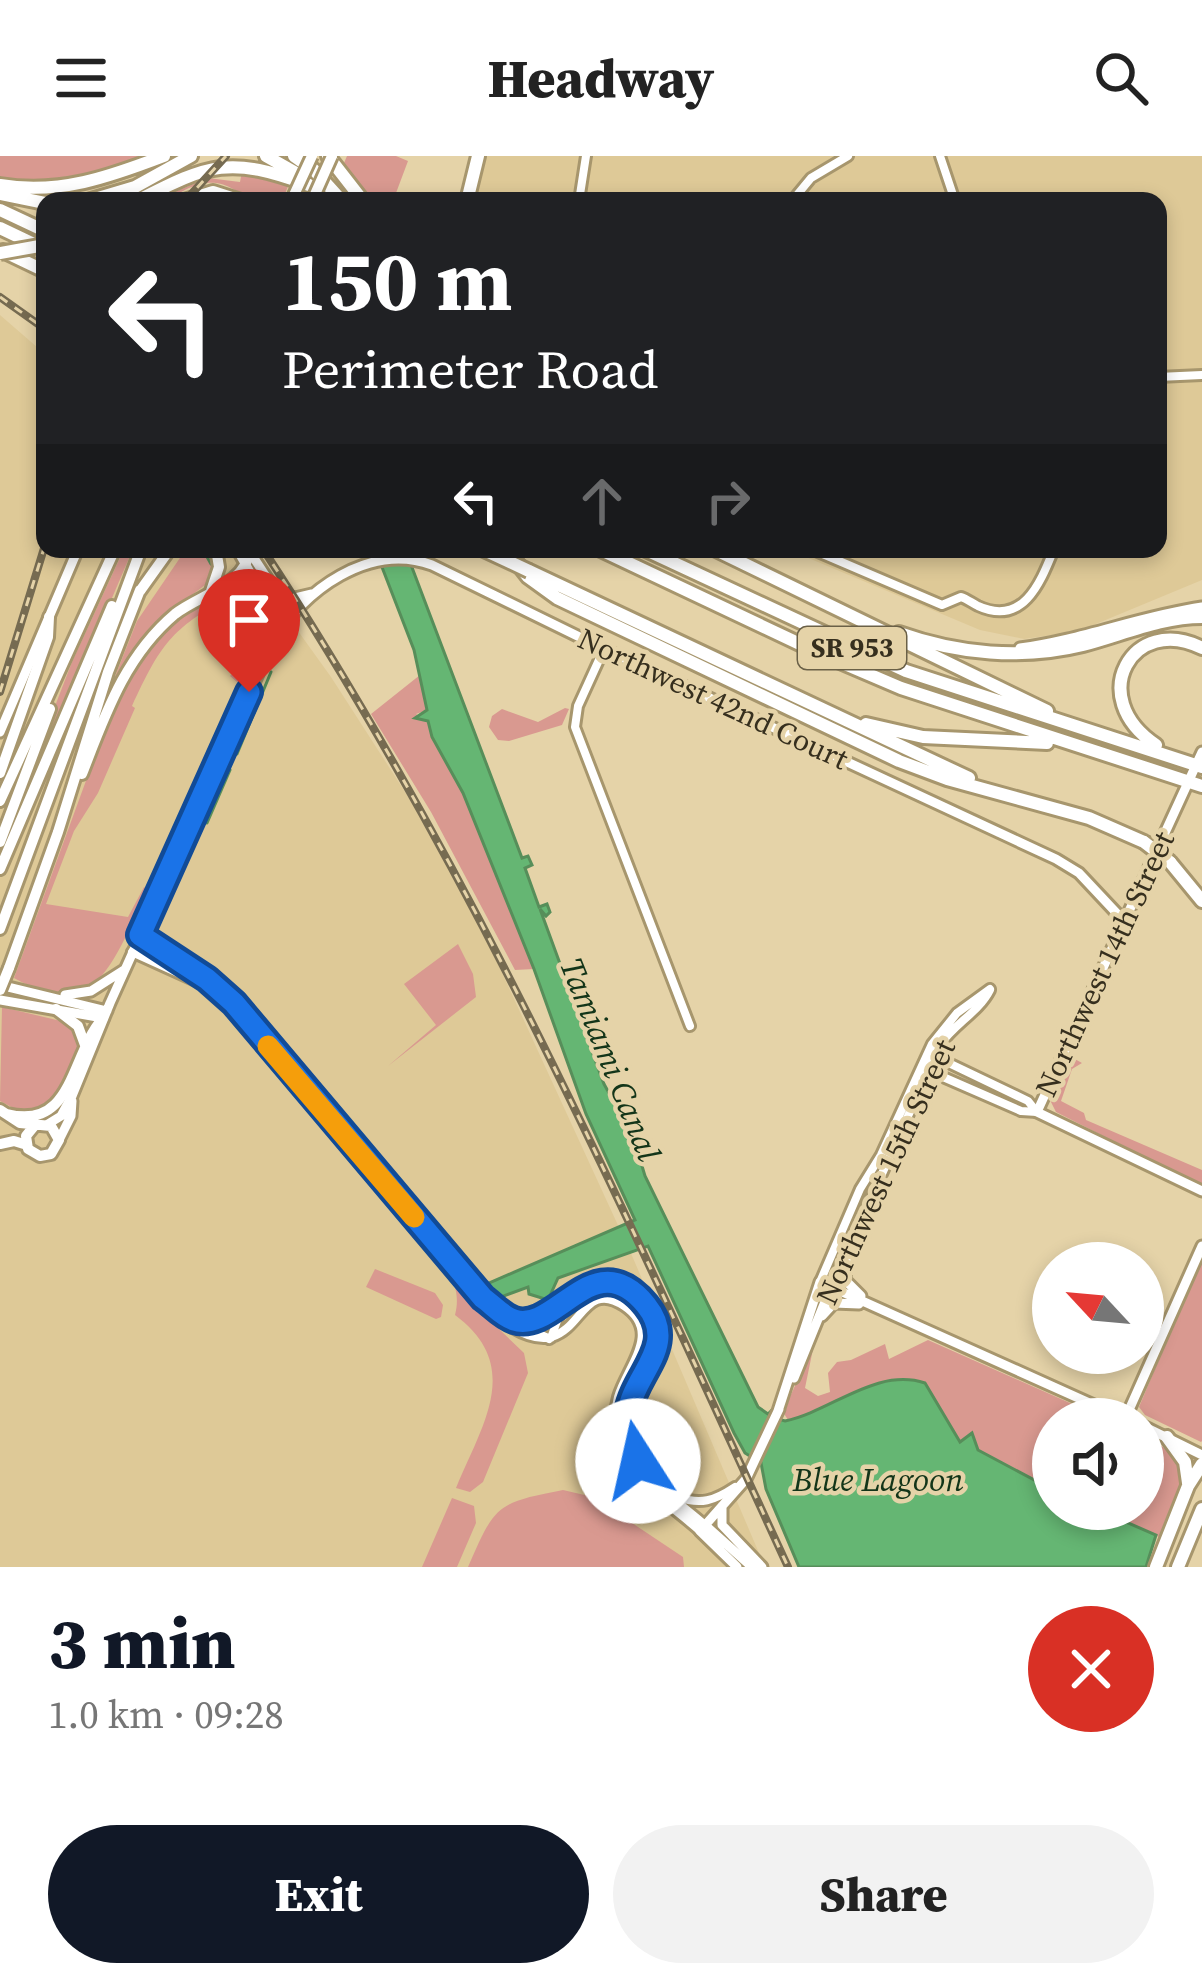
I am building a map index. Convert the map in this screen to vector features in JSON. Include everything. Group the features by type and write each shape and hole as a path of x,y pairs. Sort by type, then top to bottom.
{"highway":[{"path":"0,185 35,189 84,184 164,156"},
{"path":"266,156 295,172 312,192"},
{"path":"294,156 334,192"},
{"path":"330,156 356,192"},
{"path":"469,192 478,156"},
{"path":"124,192 187,158"},
{"path":"155,192 194,173 228,165 262,167 308,185"},
{"path":"0,194 36,201"},
{"path":"0,210 36,227"},
{"path":"0,228 36,244"},
{"path":"0,251 36,249"},
{"path":"0,251 36,269"},
{"path":"501,558 920,757 1004,792"},
{"path":"510,558 556,598 884,754 936,775 1101,822 1144,842 1170,862 1202,901"},
{"path":"513,558 529,571"},
{"name":"SR 953","path":"617,558 872,676 1195,783"},
{"name":"SR 953","path":"663,558 906,671 1200,761"},
{"path":"733,558 1070,722"},
{"path":"836,608 956,649 1042,652 1202,617"},
{"path":"1172,756 1128,721 1120,700 1121,677 1131,660 1152,644 1174,639 1202,648"},
{"path":"819,707 914,736 1030,740 1087,750"},
{"path":"1167,1437 1185,1462 1188,1486"},
{"path":"1156,1567 1202,1459"},
{"path":"1178,1567 1202,1509"}],"main road":[{"path":"296,192 312,156"},
{"path":"319,192 330,156"},
{"path":"0,801 111,558"},
{"path":"0,929 137,558"},
{"path":"109,632 163,558"},
{"path":"211,591 218,558"},
{"path":"58,832 124,675 169,620 228,583 246,566 247,558"},
{"path":"0,869 118,592 134,566"},
{"path":"228,583 256,585"},
{"path":"0,992 140,590"},
{"path":"0,773 48,637 50,617"},
{"path":"0,842 70,649"},
{"path":"57,1003 78,1026 85,1046"},
{"path":"4,1112 30,1117 52,1109 105,1015"},
{"path":"4,1112 20,1124 41,1124 57,1132 54,1151 44,1156 31,1152 26,1136 41,1124"},
{"path":"0,1144 27,1145"}],"street":[{"path":"580,192 586,156"},
{"path":"799,192 811,178 848,156"},
{"path":"940,156 952,192"},
{"path":"1167,377 1202,375"},
{"path":"0,732 74,558"},
{"path":"242,558 266,601 288,619"},
{"path":"255,558 288,619"},
{"path":"832,558 942,604 961,597 996,611 1021,605 1036,594 1050,558"},
{"name":"Northwest 42nd Court","path":"288,619 317,593 377,560 413,559 1064,863 1124,921"},
{"path":"277,592 291,598 317,593"},
{"path":"249,692 248,680 271,627 266,601"},
{"path":"956,649 1047,644 1148,616 1202,607"},
{"path":"41,1124 61,1116 72,1096 249,692 288,619"},
{"path":"604,649 578,706 575,727 690,1026"},
{"name":"Northwest 14th Street","path":"1037,1112 1124,921 1195,783 1200,761"},
{"path":"140,935 225,994 493,1314 512,1329 550,1340 563,1334 585,1306 597,1299 619,1302 638,1318 642,1346 616,1405 619,1444 633,1470 752,1567"},
{"path":"132,952 225,994"},
{"path":"57,1003 92,991 124,970"},
{"name":"Northwest 15th Street","path":"778,1411 820,1282 854,1203 931,1055 957,1013 990,989 931,1055"},
{"path":"0,992 105,1015"},
{"path":"931,1055 1202,1191"},
{"path":"924,1069 1022,1112 1037,1112"},
{"name":"Northwest 15th Street","path":"703,1528 748,1474 868,1209 924,1069"},
{"path":"962,1086 961,1077 969,1072"},
{"path":"59,1140 71,1116 72,1096"},
{"path":"854,1203 862,1202 868,1209"},
{"path":"1134,1398 1202,1246"},
{"path":"847,1256 844,1280 875,1307"},
{"path":"820,1282 1078,1398"},
{"path":"514,1321 546,1316 566,1298 592,1285 613,1285 638,1297 651,1313 656,1330 655,1354 630,1398 626,1426 638,1461 737,1567"},
{"path":"483,1298 550,1340"},
{"path":"550,1340 566,1298"},
{"path":"815,1325 837,1302 875,1307"},
{"path":"1164,1436 1202,1459"},
{"path":"671,1495 710,1502 748,1474"},
{"path":"722,1506 722,1525 763,1567"}],"shaded area":[{"path":"0,156 157,156 85,181 0,183"},
{"path":"347,156 396,156 408,161 396,192 365,192 344,163"},
{"path":"471,156 1202,156 1202,580 1079,631 1024,639 980,630 808,558 1167,558 1167,192 461,192"},
{"path":"242,171 289,184 286,192 238,192 214,183 175,192 208,178 240,182"},
{"path":"0,315 36,346 36,558 245,558 331,677 454,868 633,1258 765,1567 0,1567"},
{"path":"120,558 129,558 0,859 0,849 72,662"},
{"path":"180,558 213,558 209,582 176,607 99,717 137,621"},
{"path":"236,584 256,593 268,623 245,679 237,682 230,676 242,664 231,641 238,636 220,609 232,600 246,624 261,615 248,590 236,586 229,590 230,596 180,629 151,667 98,793 74,831 46,904 128,917 144,887 146,899 122,945 101,977 75,993 58,994 14,978 91,767 132,673 172,622"},
{"path":"420,675 427,710 416,714 428,721 463,793 534,969 515,970 431,812 371,714"},
{"path":"502,709 538,722 569,709 562,725 509,741 498,740 489,727 492,716"},
{"path":"458,944 473,974 476,997 388,1066 436,1025 404,984"},
{"path":"2,1007 65,1022 76,1033 78,1049 49,1107 23,1113 0,1101"},
{"path":"1073,1058 1082,1063 1072,1069 1061,1101 1084,1113 1086,1120 1202,1170 1202,1186 1056,1112 1050,1100"},
{"path":"394,1202 524,1353 528,1373 483,1482 470,1492 456,1488 491,1397 488,1355 476,1334 455,1315 457,1298 446,1268"},
{"path":"1202,1257 1201,1442 1164,1424 1164,1398 1143,1398 1153,1374 1164,1374 1164,1347"},
{"path":"375,1269 435,1293 443,1305 441,1317 436,1319 366,1287"},
{"path":"928,1340 1059,1398 1032,1398 1032,1479 977,1450 972,1433 960,1442 925,1383 878,1383 801,1418 788,1420 783,1412 814,1344 805,1388 818,1396 830,1392 828,1373 837,1362 885,1344 889,1359"},
{"path":"1164,1448 1179,1467 1178,1490 1164,1525"},
{"path":"563,1490 593,1497 683,1557 684,1567 468,1567 500,1510"},
{"path":"452,1498 474,1506 476,1523 457,1567 422,1567"}],"water":[{"name":"Blue Lagoon","path":"378,558 408,558 522,858 528,856 532,865 525,868 539,907 547,904 550,912 546,916 540,909 604,1084 633,1136 645,1176 758,1407 768,1414 774,1408 771,1417 785,1421 872,1385 907,1380 925,1383 960,1442 972,1433 978,1450 1032,1479 1032,1530 1144,1530 1156,1535 1146,1567 799,1567 766,1489 761,1463 745,1453 734,1433 648,1246 558,1278 548,1300 529,1294 528,1287 493,1300 482,1286 635,1220 586,1114 463,793 428,721 415,718 427,710 414,650"}],"waterway":[{"path":"208,558 211,564"},
{"path":"244,626 255,647"},
{"path":"237,754 271,672"},
{"path":"207,823 230,770"}],"railway":[{"path":"193,192 226,156"},
{"path":"0,297 36,323"},
{"path":"0,692 41,558"},
{"path":"269,558 340,671 480,920 607,1177 788,1567"}],"slow traffic":[{"path":"268,1046 414,1217"}],"route":[{"path":"249,692 140,935 207,979 234,1003 483,1298 506,1316 521,1322 538,1320 574,1292 600,1284 622,1288 645,1304 654,1321 657,1346 630,1398 626,1417 627,1437 638,1461"}],"water label":[{"name":"Tamiami Canal","path":"611,1059"}]}
